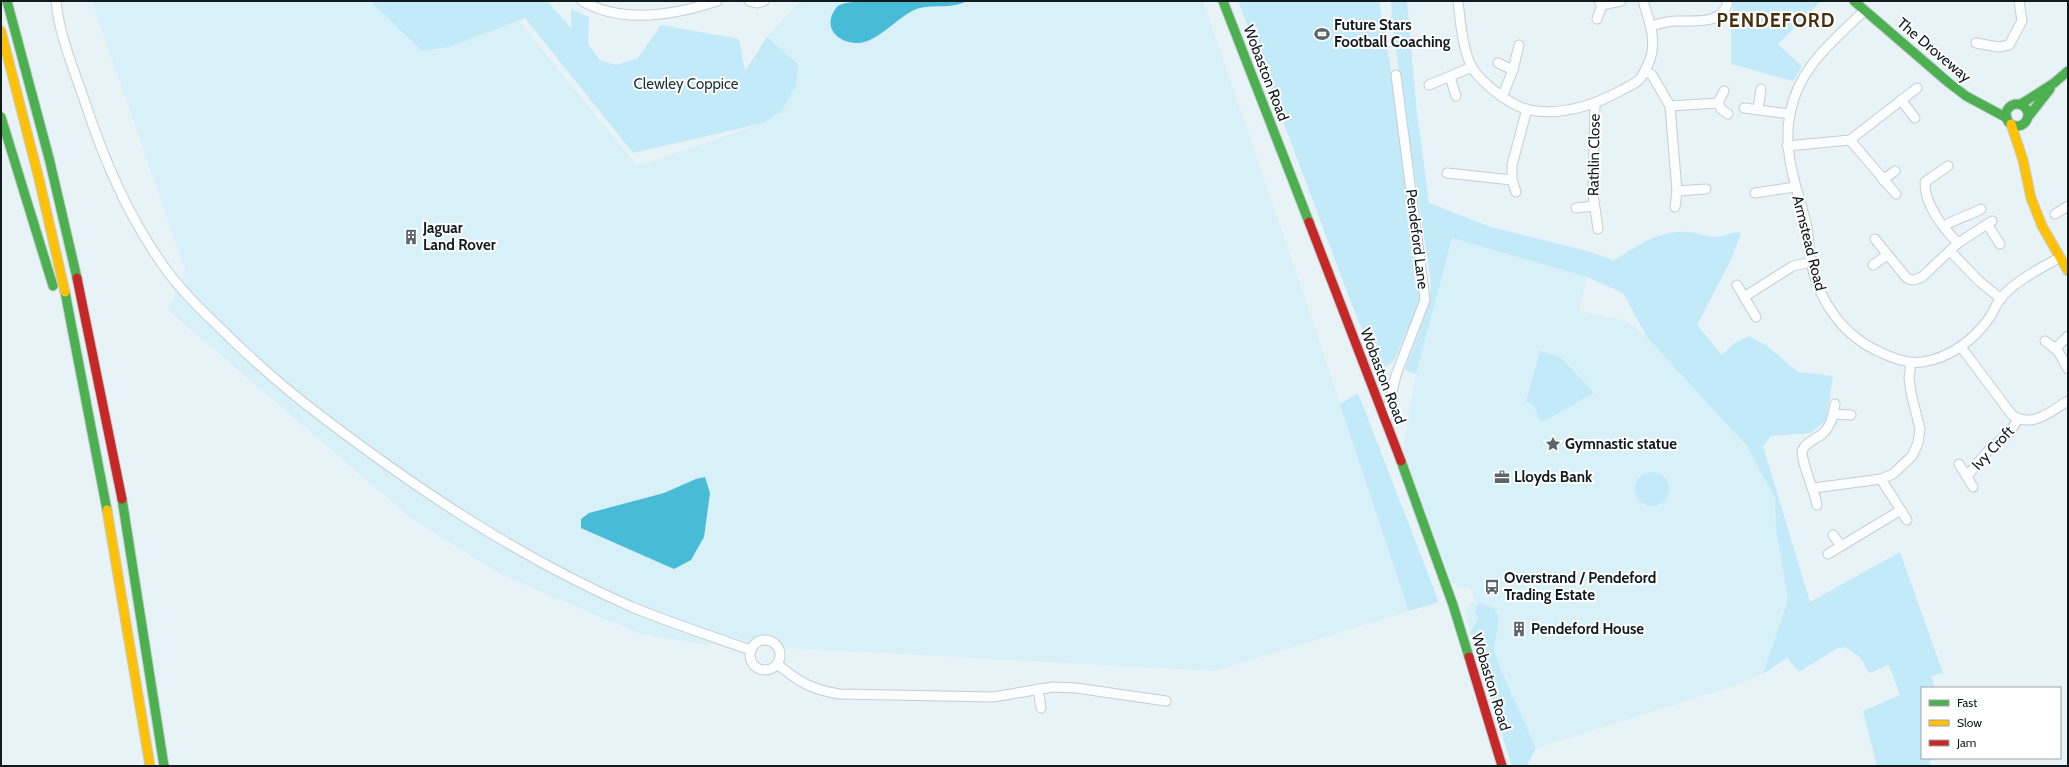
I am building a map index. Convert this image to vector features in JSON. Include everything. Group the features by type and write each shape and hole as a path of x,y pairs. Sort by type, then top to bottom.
{"main road":[{"path":"7,1 37,108 88,321 136,579 164,766"},
{"name":"Wobaston Road","path":"1223,1 1386,420 1453,605 1502,766"},
{"name":"The Droveway","path":"1854,1 1949,83 2009,121"},
{"path":"1,31 23,113 73,326 127,626 150,766"},
{"path":"2068,71 2054,83 2007,111 2009,121 2023,160 2031,198 2042,226 2068,271"},
{"path":"2009,121 2017,126 2026,120 2054,83"},
{"path":"1979,103 2016,105 2026,108 2023,160"},
{"path":"1,117 55,297"},
{"path":"75,396 100,518 127,626"}],"street":[{"path":"56,1 65,43 95,132 116,184 144,236 166,271 247,355 300,400 362,447 434,498 509,544 578,581 633,607 750,650"},
{"path":"582,1 611,12 649,15 676,11 717,1"},
{"path":"749,1 758,3 764,1"},
{"path":"1458,1 1465,46 1472,67 1485,84 1502,97 1527,110 1545,112 1571,110 1595,104 1639,79 1645,71 1653,40 1651,26 1643,1"},
{"path":"1597,19 1601,3 1620,1"},
{"path":"1651,26 1674,21 1709,22 1724,10 1728,1"},
{"path":"1976,44 2000,48 2009,46 2022,22 2021,2"},
{"name":"Armstead Road","path":"1865,10 1824,50 1804,74 1790,114 1787,146 1794,186 1807,228 1811,262 1827,306 1842,325 1873,349 1894,359 1911,363 1935,359 1961,347 1983,327 2001,299 2016,284 2060,257"},
{"path":"1502,97 1513,70 1519,45"},
{"path":"1498,63 1513,70"},
{"path":"1429,84 1450,77 1472,67"},
{"path":"1645,71 1652,75 1670,106 1677,191 1675,207"},
{"name":"Pendeford Lane","path":"1386,420 1396,375 1425,300 1396,75"},
{"path":"1450,77 1456,96"},
{"path":"1787,146 1850,140 1917,88"},
{"path":"1758,110 1761,90"},
{"path":"1718,103 1724,91"},
{"path":"1901,100 1915,118"},
{"path":"1670,106 1718,103"},
{"path":"1718,103 1721,109 1728,114"},
{"name":"Rathlin Close","path":"1595,104 1594,206 1598,229"},
{"path":"1744,108 1790,114"},
{"path":"1516,192 1512,180 1512,165 1527,110"},
{"path":"1850,140 1896,194"},
{"path":"1948,166 1925,182 1924,188 1930,207 1958,243"},
{"path":"1884,180 1895,171"},
{"path":"1447,173 1512,180"},
{"path":"1755,193 1794,186"},
{"path":"1677,191 1706,190"},
{"name":"Rathlin Close","path":"1576,208 1594,206"},
{"path":"2055,214 2068,206"},
{"path":"1945,226 1952,221 1969,216 1981,209"},
{"path":"1875,239 1908,279 1915,280 1922,277 1958,243 1990,223 2000,244"},
{"path":"1950,251 1979,282 2001,299"},
{"path":"1873,265 1887,255"},
{"path":"1744,298 1789,269 1811,262"},
{"path":"1737,285 1756,317"},
{"path":"2055,349 2068,336"},
{"path":"2045,341 2055,349 2068,369"},
{"path":"1961,347 2012,415 2018,419 2025,421 2035,420 2068,401"},
{"path":"1814,488 1881,479 1893,474 1912,456 1918,443 1920,429 1909,378 1911,363"},
{"path":"1817,504 1814,488 1802,457 1802,451 1810,441 1821,435 1828,426 1834,414 1835,404"},
{"path":"1834,414 1851,415"},
{"name":"Ivy Croft","path":"1967,476 1988,451 2010,432 2018,419"},
{"name":"Ivy Croft","path":"1959,464 1973,487"},
{"path":"1881,479 1908,520"},
{"path":"1828,554 1901,510"},
{"path":"1833,535 1841,546"},
{"path":"765,639 772,641 780,651 780,658 777,664 767,670 757,668 750,660 750,650 759,640 765,639"},
{"path":"777,664 804,684 819,691 840,694 993,697 1038,689 1076,688 1166,700"},
{"path":"1038,689 1041,708"}],"shaded area":[{"path":"92,1 370,1 422,51 448,47 518,20 629,156 636,163 644,164 763,123 781,112 798,64 767,37 793,8 803,1 1203,1 1315,328 1409,611 1215,671 698,643 640,634 502,575 411,518 168,310 186,272"},
{"path":"1452,238 1587,277 1579,311 1626,321 1652,341 1747,446 1775,498 1776,529 1788,600 1763,674 1733,686 1536,748 1501,670 1494,650 1499,619 1487,604 1481,603 1476,607 1475,613 1478,619 1470,632 1467,611 1468,605 1474,600 1471,588 1458,587 1452,582 1403,449 1416,374"}],"green space":[{"name":"Clewley Coppice","path":"370,1 547,1 571,28 571,9 589,17 588,44 600,60 616,65 638,58 661,25 739,39 745,71 767,37 798,64 796,85 781,112 763,123 633,153 525,18 448,47 422,51"},
{"path":"1238,1 1379,1 1391,70 1421,301 1393,362 1384,368 1365,337 1352,305"},
{"path":"1391,1 1407,1 1417,113 1429,203 1491,227 1587,251 1614,260 1640,244 1658,236 1667,234 1691,232 1715,237 1733,233 1741,233 1731,260 1697,325 1722,355 1733,344 1749,336 1766,345 1798,372 1833,376 1826,420 1811,433 1771,436 1763,446 1810,602 1900,552 1943,673 1931,676 1935,687 1921,687 1921,759 1934,759 1929,762 1932,766 1877,766 1863,711 1900,695 1889,665 1869,673 1860,657 1845,647 1836,649 1799,672 1787,658 1763,674 1788,600 1776,529 1775,498 1747,446 1647,337 1623,293 1587,277 1452,238 1416,374 1405,369 1424,316 1431,283 1392,24"},
{"path":"1734,1 1821,1 1778,44 1802,66 1793,81 1731,64 1731,19"},
{"path":"1540,351 1561,358 1594,393 1544,421 1539,419 1534,405 1526,402"},
{"path":"1358,393 1439,602 1409,611 1340,404"},
{"path":"1655,472 1664,477 1668,482 1668,496 1664,501 1659,505 1649,506 1645,505 1636,496 1635,486 1636,482 1645,473"},
{"path":"1481,603 1494,608 1499,618 1494,650 1501,670 1536,748 1528,763 1529,766 1512,766 1470,632 1478,619 1475,613 1476,607"}],"water":[{"path":"859,1 967,1 960,4 927,7 914,10 873,39 866,42 852,43 839,38 831,28 830,22 832,15 838,6"},
{"path":"705,477 710,493 704,537 691,560 674,569 581,528 581,519 589,513 664,493 696,479"}],"traffic: fast":[{"path":"7,1 49,158 77,278"},
{"path":"1223,1 1309,222"},
{"path":"1854,1 1949,83 1966,96 2007,118"},
{"path":"2021,104 2054,83 2068,71"},
{"path":"2028,117 2050,89"},
{"path":"2017,104 2025,107 2028,115 2025,123 2017,126 2009,123 2006,115 2009,107 2017,104"},
{"path":"1,117 53,286"},
{"path":"65,292 107,510"},
{"path":"1401,461 1453,605 1469,657"},
{"path":"122,499 164,766"}],"traffic: slow":[{"path":"1,31 39,179 65,292"},
{"path":"2011,124 2023,160 2031,198 2042,226 2068,271"},
{"path":"107,510 150,766"}],"traffic: jam":[{"path":"1309,222 1401,461"},
{"path":"77,278 122,499"},
{"path":"1469,657 1502,766"}],"place":[{"name":"Future Stars Football Coaching","path":"1322,34"},
{"name":"Jaguar Land Rover","path":"411,237"},
{"name":"Gymnastic statue","path":"1553,444"},
{"name":"Lloyds Bank","path":"1502,477"},
{"name":"Overstrand / Pendeford Trading Estate","path":"1492,587"},
{"name":"Pendeford House","path":"1519,629"}],"district":[{"name":"PENDEFORD","path":"1776,20"}]}
